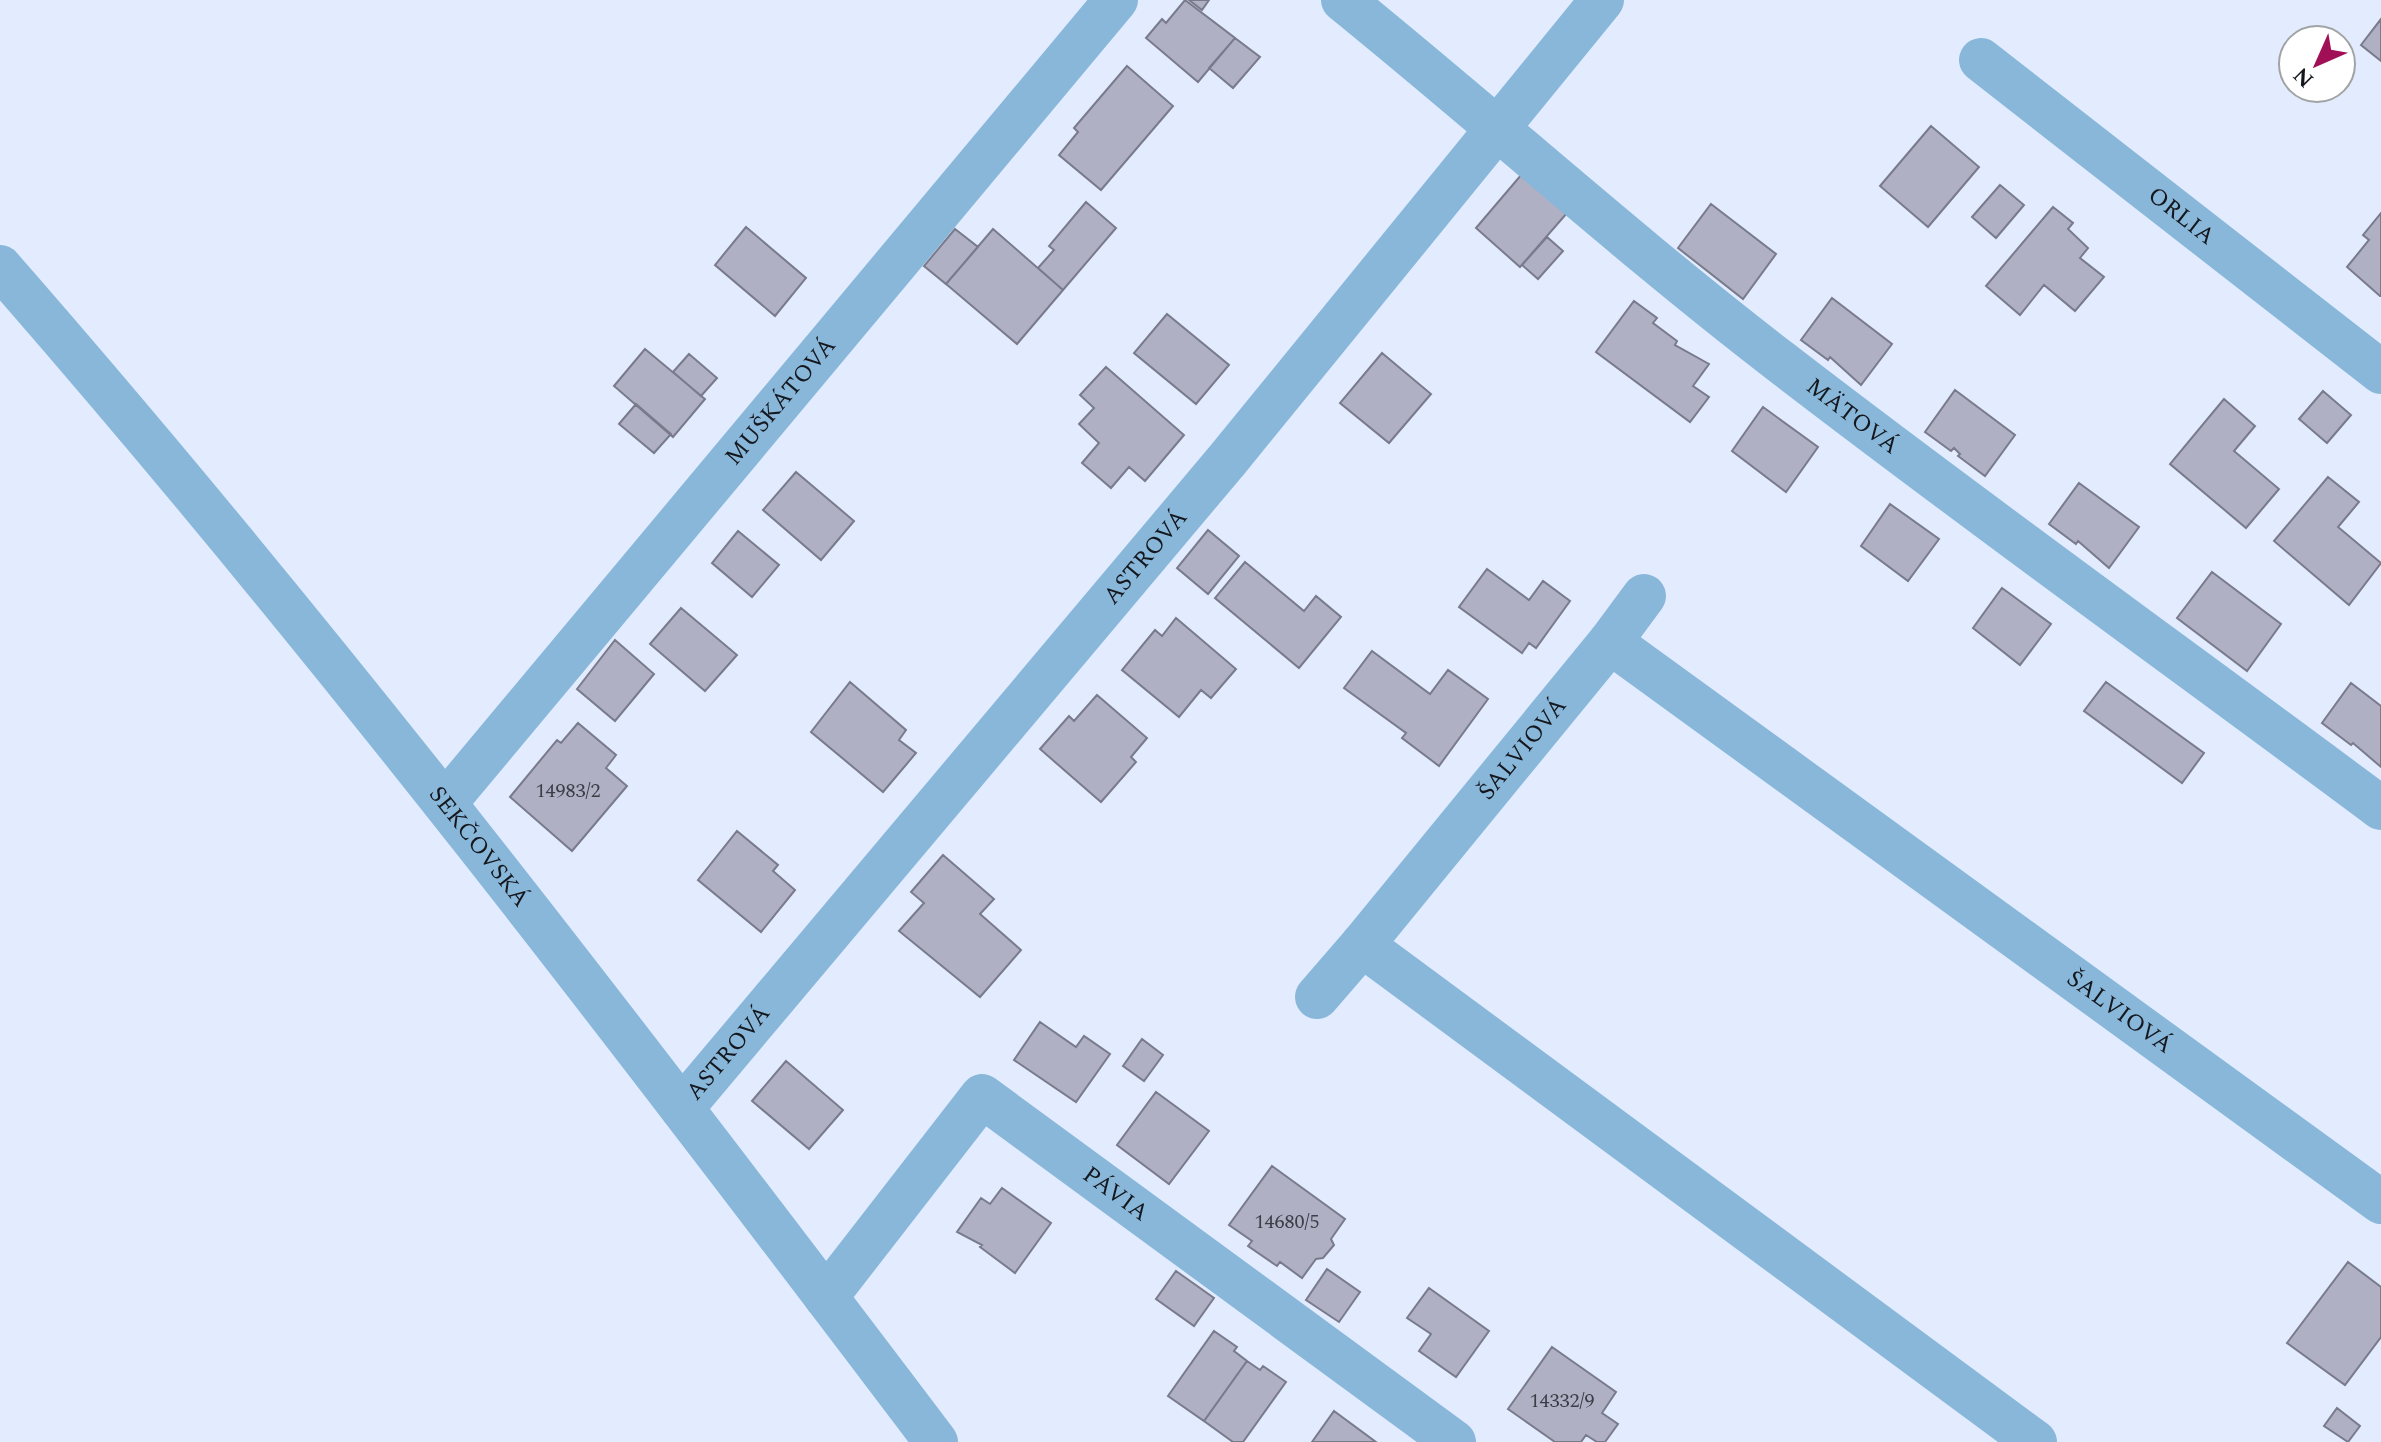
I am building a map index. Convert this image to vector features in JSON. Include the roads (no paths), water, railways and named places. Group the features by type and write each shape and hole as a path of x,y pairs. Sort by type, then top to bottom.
{"street":[{"name":"MUŠKÁTOVÁ","path":"446,802 1116,0"},
{"name":"MÄTOVÁ","path":"1343,0 1498,126 1660,267 1781,363 2381,808"},
{"name":"ASTROVÁ","path":"682,1108 1228,459 1602,0"},
{"name":"ORLIA","path":"1981,60 2381,372"},
{"name":"SEKČOVSKÁ","path":"0,267 253,565 446,802 936,1442"},
{"path":"1610,642 1644,596"},
{"name":"ŠALVIOVÁ","path":"1317,997 1610,642 2381,1202"},
{"path":"1362,945 2035,1442"},
{"name":"PÁVIA","path":"826,1297 982,1096 1454,1442"}]}
